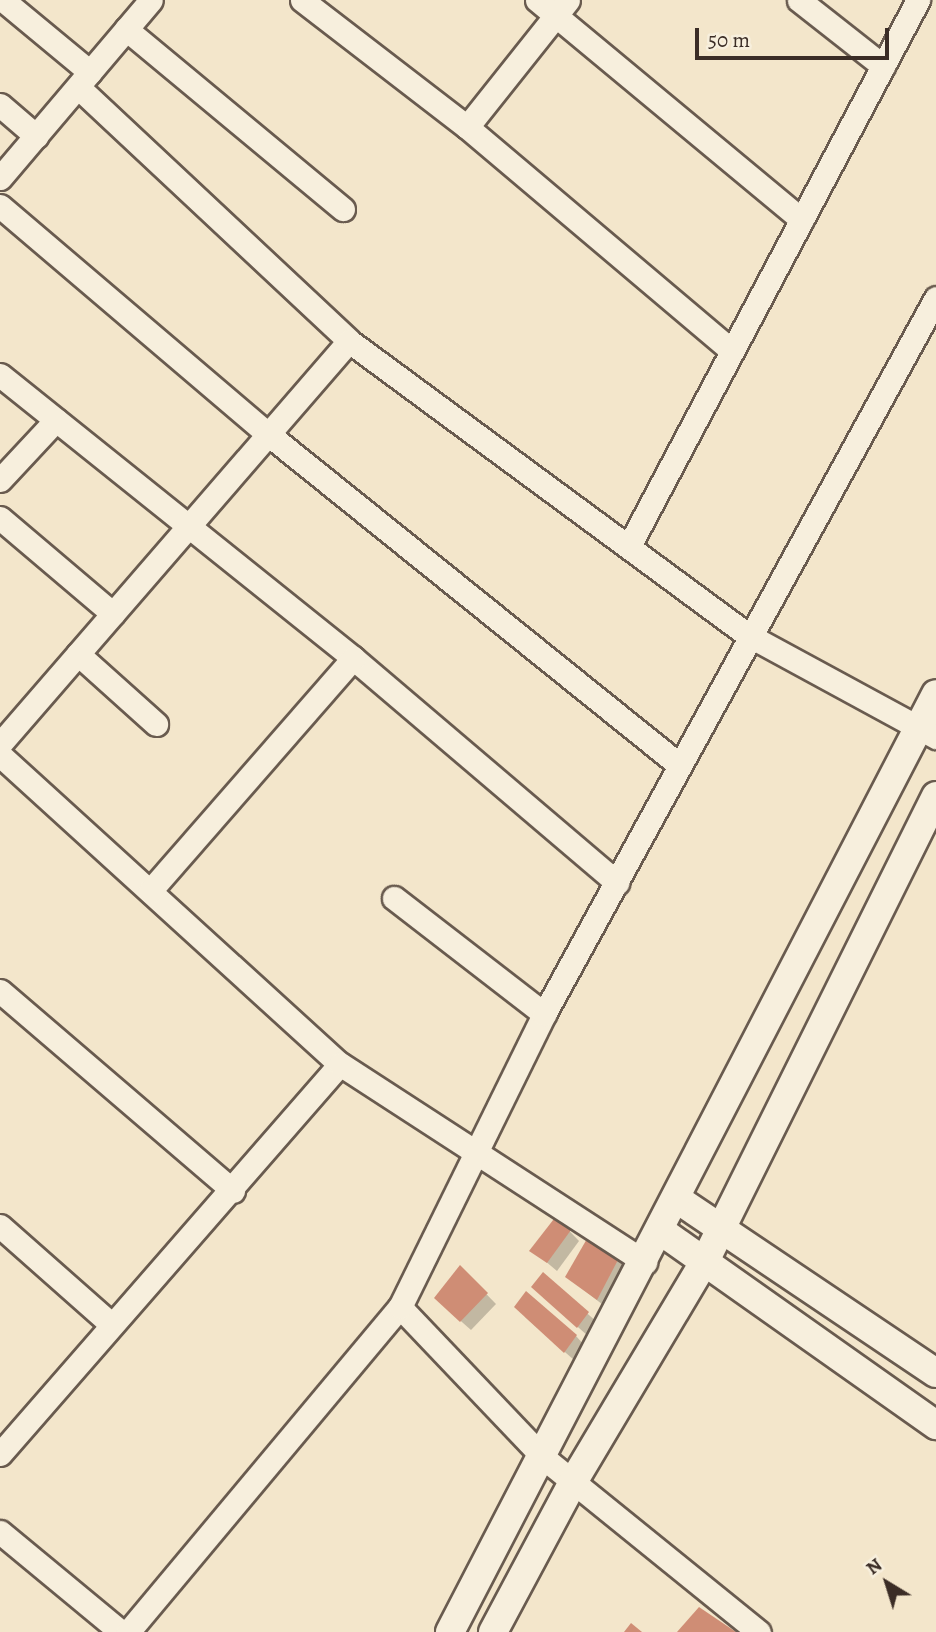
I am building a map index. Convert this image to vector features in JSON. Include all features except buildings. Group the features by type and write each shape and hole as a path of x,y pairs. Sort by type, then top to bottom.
{"street":[{"path":"3,0 349,341 748,635 927,732"},
{"path":"0,178 151,0"},
{"path":"302,0 467,127 732,351"},
{"path":"537,0 562,8 802,220"},
{"path":"799,0 883,66"},
{"path":"629,547 918,0"},
{"path":"467,127 562,8"},
{"path":"126,29 344,209"},
{"path":"0,105 36,136"},
{"path":"0,206 268,435 678,764"},
{"path":"128,1632 400,1307 544,1014 617,883 748,635 936,299"},
{"path":"0,744 193,527 349,341"},
{"path":"0,374 353,658 617,883"},
{"path":"0,480 56,420"},
{"path":"0,518 113,614"},
{"path":"78,654 156,724"},
{"path":"150,891 353,658"},
{"path":"450,1632 545,1459 677,1199 927,732 936,694"},
{"path":"0,755 340,1064 645,1262"},
{"path":"493,1632 573,1482 706,1259 720,1225 936,796"},
{"path":"394,898 544,1014"},
{"path":"0,991 233,1191"},
{"path":"0,1454 233,1191 340,1064"},
{"path":"677,1199 720,1225 936,1373"},
{"path":"0,1226 112,1325"},
{"path":"661,1231 706,1259 936,1424"},
{"path":"400,1307 545,1459 759,1632"},
{"path":"0,1532 121,1632"}]}
